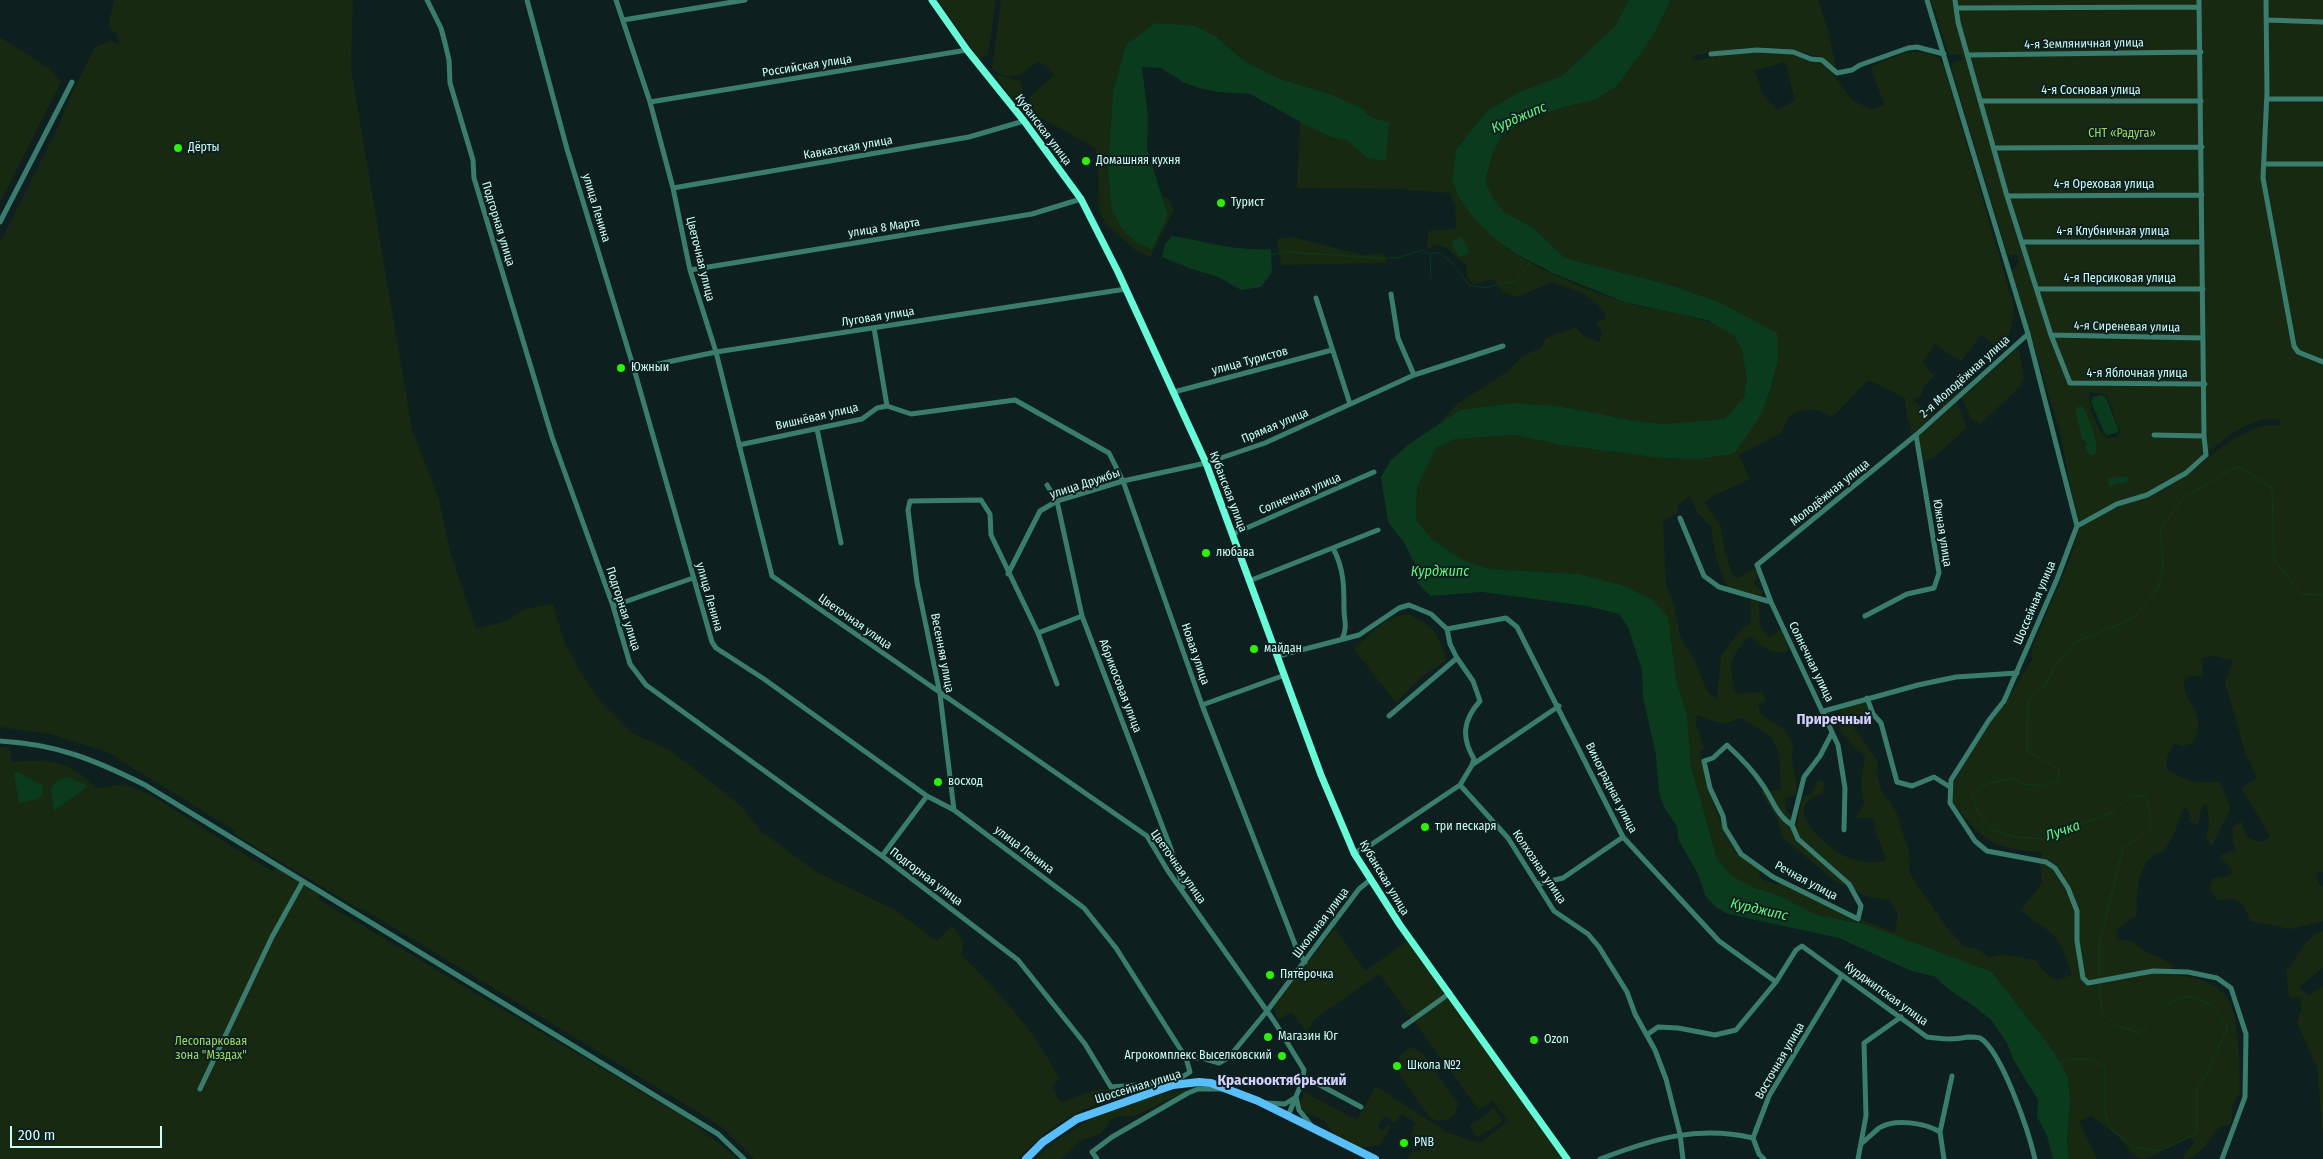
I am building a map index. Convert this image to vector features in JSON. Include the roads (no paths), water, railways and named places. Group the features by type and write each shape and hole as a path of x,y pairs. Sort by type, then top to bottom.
{"main road":[{"name":"Кубанская улица","path":"932,0 967,50 1024,121 1081,199 1126,289 1206,463 1321,775 1354,853 1370,880 1568,1159"},
{"name":"Шоссейная улица","path":"1026,1159 1043,1142 1077,1119 1173,1086 1199,1082 1226,1089 1258,1101 1375,1159"}],"street":[{"name":"Подгорная улица","path":"427,0 441,28 449,60 450,84 473,160 474,178 532,375 552,437 614,606 630,664 646,685 882,856 1018,960 1086,1044 1111,1088 1174,1082 1190,1072 1186,1058"},
{"name":"улица Ленина","path":"527,0 568,149 634,369 706,627 716,648 764,679 927,796 954,810 1084,908 1116,948 1186,1058"},
{"name":"Цветочная улица","path":"616,0 650,102 673,188 690,270 716,352 772,576 1147,836 1168,871 1267,1011 1304,1070 1303,1076"},
{"path":"623,20 745,0"},
{"path":"1927,0 2028,334 2077,526 2117,504 2147,495 2186,473 2206,455 2202,338 2202,148 2199,0"},
{"path":"1956,0 1958,22 2007,196 2024,242 2051,335"},
{"path":"2266,0 2267,99 2264,191 2294,346 2298,352 2323,362"},
{"path":"1957,8 2199,7"},
{"path":"2267,20 2323,22"},
{"path":"1711,54 1757,50 1794,52 1822,60 1837,73 1845,73 1860,65 1908,48 1917,47 1944,54"},
{"name":"Российская улица","path":"650,102 967,50"},
{"name":"4-я Земляничная улица","path":"1968,55 2201,52"},
{"path":"0,222 72,82"},
{"path":"2267,99 2323,99"},
{"name":"4-я Сосновая улица","path":"1981,101 2201,101"},
{"name":"Кавказская улица","path":"673,188 969,137 1024,121"},
{"path":"1994,148 2202,148"},
{"path":"2265,164 2323,164"},
{"name":"4-я Ореховая улица","path":"2007,196 2202,195"},
{"name":"улица 8 Марта","path":"690,270 1032,214 1081,199"},
{"name":"4-я Клубничная улица","path":"2024,242 2202,242"},
{"name":"Луговая улица","path":"634,369 716,352 1126,289"},
{"name":"4-я Персиковая улица","path":"2038,289 2203,289"},
{"path":"1390,294 1398,338 1414,375"},
{"path":"1316,298 1350,404"},
{"path":"874,328 887,406"},
{"name":"2-я Молодёжная улица","path":"1916,436 2028,334"},
{"name":"4-я Сиреневая улица","path":"2051,335 2202,338"},
{"name":"4-я Яблочная улица","path":"2051,335 2070,383 2205,384"},
{"name":"Прямая улица","path":"1206,463 1265,443 1414,375 1503,346"},
{"name":"улица Туристов","path":"1174,392 1332,350"},
{"name":"Новая улица","path":"887,406 911,414 1015,400 1109,453 1123,481 1202,705 1298,952 1305,962"},
{"name":"Вишнёвая улица","path":"739,445 862,419 877,408 887,406"},
{"path":"817,429 841,543"},
{"path":"2154,435 2204,436"},
{"name":"Молодёжная улица","path":"1757,566 1916,436"},
{"name":"Южная улица","path":"1865,616 1907,594 1934,588 1939,572 1916,436"},
{"name":"улица Дружбы","path":"1008,574 1040,511 1057,501 1123,481 1206,463"},
{"name":"Солнечная улица","path":"1233,534 1374,472"},
{"name":"Абрикосовая улица","path":"1047,485 1057,501 1082,616 1171,849 1185,893"},
{"name":"Весенняя улица","path":"954,810 940,694 917,582 908,510 910,501 981,500 990,514 991,535 1008,574"},
{"path":"1680,518 1704,576 1720,587 1771,602"},
{"name":"Шоссейная улица","path":"1950,787 1951,780 1989,720 2004,701 2057,579 2077,526"},
{"path":"1249,581 1378,530"},
{"path":"1333,548 1340,562 1344,578 1346,630 1342,639"},
{"name":"Солнечная улица","path":"1757,566 1771,602 1838,745 1845,788 1844,830"},
{"path":"1008,574 1038,633 1057,684"},
{"path":"614,606 693,578"},
{"path":"1278,656 1370,630 1399,608 1409,605 1431,614 1447,629 1450,644 1473,681 1480,701 1470,711 1465,726 1465,738 1474,760 1460,785 1372,844 1354,853"},
{"path":"1038,633 1082,616"},
{"name":"Виноградная улица","path":"1447,629 1506,618 1517,627 1623,837 1719,941 1776,982"},
{"path":"1389,716 1457,658"},
{"path":"1824,712 1867,698 1956,677 2017,673"},
{"path":"1202,705 1284,675"},
{"path":"1867,698 1873,714 1881,723 1897,782 1912,786 1934,777 1950,787 1950,803 1975,841 1991,852 2046,862 2055,868 2068,888 2077,911 2078,941 2083,978 2088,983 2153,971 2188,972 2217,978 2231,988 2246,1034 2245,1097 2222,1159"},
{"path":"1472,765 1558,706"},
{"path":"1792,825 1804,777 1820,756 1832,733"},
{"path":"0,741 63,750 97,761 145,785 718,1134 744,1159"},
{"name":"Речная улица","path":"1727,745 1747,764 1763,784 1784,820 1792,825 1798,839 1850,884 1861,906 1858,919 1773,877 1741,854 1725,828 1723,816 1710,788 1704,761 1713,758 1727,745"},
{"name":"Колхозная улица","path":"1460,785 1508,838 1554,911 1588,934 1599,947 1627,992 1635,1014 1648,1034 1666,1079 1680,1134 1683,1159"},
{"path":"882,856 927,796"},
{"path":"1538,884 1563,878 1623,837"},
{"name":"Школьная улица","path":"1186,1058 1202,1058 1219,1063 1229,1057 1305,962 1359,889 1370,880"},
{"path":"200,1089 272,937 302,882"},
{"name":"Курджипская улица","path":"1776,982 1796,950 1802,946 1927,1037 1948,1040 1980,1038 2000,1063 2036,1159"},
{"name":"Восточная улица","path":"1753,1138 1769,1096 1842,975"},
{"path":"1648,1034 1658,1027 1678,1028 1715,1035 1736,1030 1776,982"},
{"path":"1404,1026 1450,993"},
{"path":"1858,1159 1866,1116 1864,1043 1901,1017"},
{"path":"1288,1116 1303,1076 1360,1107"},
{"path":"1944,1159 1940,1132 1952,1076"},
{"path":"1097,1159 1092,1152 1112,1137 1188,1094 1198,1089 1226,1089"},
{"path":"1258,1101 1285,1104 1296,1098"},
{"path":"1296,1098 1302,1116 1315,1129"},
{"path":"1861,1145 1881,1127 1898,1124 1928,1124 1940,1132"},
{"path":"1600,1159 1640,1144 1680,1134 1727,1132 1753,1138 1759,1154 1764,1159"}],"water":[{"name":"Курджипс","path":"1629,0 1671,0 1653,36 1616,87 1594,100 1564,107 1528,119 1502,135 1493,151 1485,182 1495,201 1504,212 1532,227 1565,258 1673,286 1719,302 1777,333 1778,359 1772,385 1762,413 1736,451 1728,455 1697,459 1661,458 1561,445 1514,435 1455,439 1436,448 1417,487 1416,520 1434,541 1463,560 1489,569 1579,574 1624,586 1651,599 1668,617 1677,683 1687,714 1691,766 1717,859 1732,876 1755,888 1778,895 1817,915 1864,924 1992,972 2054,1052 2068,1077 2070,1102 2067,1143 2069,1159 2053,1159 2047,1136 2037,1117 2038,1100 2013,1059 2007,1043 1992,1021 1948,989 1936,977 1909,970 1839,938 1728,914 1717,908 1706,897 1697,872 1679,841 1677,827 1664,807 1659,792 1656,755 1643,697 1642,670 1628,627 1619,614 1587,606 1482,592 1431,596 1417,583 1416,566 1405,544 1388,522 1381,477 1391,460 1408,445 1460,410 1513,403 1558,406 1636,421 1664,424 1725,419 1744,397 1747,379 1742,349 1734,336 1707,320 1624,302 1553,273 1518,255 1500,243 1478,223 1461,201 1452,180 1456,150 1487,111 1519,92 1562,76 1615,26"},
{"path":"1155,23 1195,26 1216,37 1244,61 1280,79 1333,95 1361,108 1372,118 1389,122 1386,161 1367,158 1347,140 1332,137 1308,126 1250,94 1218,92 1199,88 1183,82 1161,68 1142,67 1148,117 1147,149 1168,216 1152,250 1136,242 1122,229 1111,207 1108,169 1113,91 1126,45"},
{"path":"1172,236 1234,248 1271,249 1272,272 1261,287 1241,290 1218,277 1162,257 1165,244"},
{"path":"1461,237 1470,252 1460,257 1452,241"},
{"path":"2101,395 2106,397 2118,432 2105,434 2091,402 2093,397"},
{"path":"2082,406 2090,423 2097,449 2096,453 2090,456 2084,447 2087,445 2086,441 2082,439 2075,408"},
{"path":"2127,476 2129,481 2109,486 2108,479"},
{"path":"17,772 42,785 43,794 37,799 19,803 14,773"},
{"path":"68,777 88,786 54,811 51,789 58,780"}],"waterway":[{"path":"1271,255 1286,252 1396,258 1422,250 1430,254 1431,280"},
{"path":"1431,253 1440,253 1453,264 1469,285 1485,288 1516,280 1532,260"},
{"name":"Лучка","path":"2099,978 2099,946 2123,848 2150,830 2150,811 2146,796 2130,796 2112,812 2042,839 2015,837 1992,830 1978,811 1972,796 1980,786 2012,778 2023,784 2044,786 2058,781 2059,769 2027,751 2028,700 2047,683 2054,666 2076,642 2134,618 2159,587 2163,564 2160,530 2183,498 2238,466 2272,488 2274,560 2302,594 2323,595"},
{"name":"Лучка","path":"2059,1063 2083,1059 2093,1061 2105,1067 2105,1112 2110,1128 2134,1147 2160,1151 2197,1133 2197,1088 2207,1073 2228,1027 2211,1004 2188,996 2167,1004 2139,1033 2116,1025 2102,1013 2099,982"}],"place":[{"name":"Дёрты","path":"178,148"},
{"name":"Домашняя кухня","path":"1086,161"},
{"name":"Турист","path":"1221,203"},
{"name":"Южныи","path":"621,368"},
{"name":"любава","path":"1206,553"},
{"name":"майдан","path":"1254,649"},
{"name":"восход","path":"938,782"},
{"name":"три пескаря","path":"1425,827"},
{"name":"Пятёрочка","path":"1270,975"},
{"name":"Магазин Юг","path":"1268,1037"},
{"name":"Ozon","path":"1534,1040"},
{"name":"Агрокомплекс Выселковский","path":"1282,1056"},
{"name":"Школа №2","path":"1397,1066"},
{"name":"PNB","path":"1404,1143"}],"district":[{"name":"Приречный","path":"1834,720"},
{"name":"Краснооктябрьский","path":"1282,1081"}],"park label":[{"name":"СНТ «Радуга»","path":"2122,134"},
{"name":"Лесопарковая зона \"Мэздах\"","path":"211,1049"}]}
